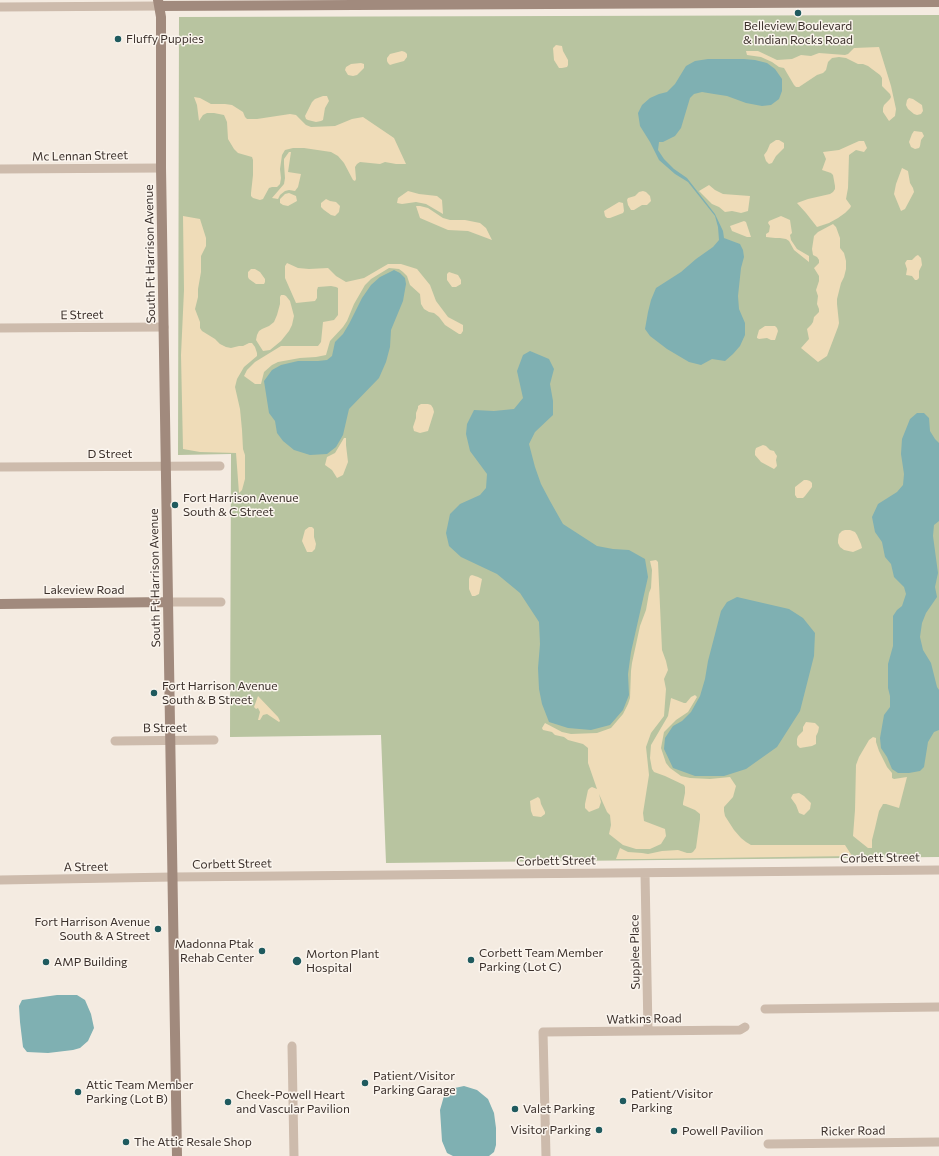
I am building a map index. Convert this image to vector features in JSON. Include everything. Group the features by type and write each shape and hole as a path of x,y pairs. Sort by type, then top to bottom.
{"street":[{"path":"0,7 158,3 735,1 939,2"},
{"name":"South Ft Harrison Avenue","path":"158,3 161,17 161,168 177,1156"},
{"name":"Mc Lennan Street","path":"0,169 161,168"},
{"name":"E Street","path":"0,328 164,327"},
{"name":"D Street","path":"0,466 220,466"},
{"path":"168,602 221,602"},
{"name":"Lakeview Road","path":"0,604 168,602"},
{"name":"B Street","path":"115,741 214,740"},
{"name":"Corbett Street","path":"173,877 939,870"},
{"name":"Supplee Place","path":"645,873 648,1031"},
{"name":"A Street","path":"0,880 173,877"},
{"path":"765,1009 939,1007"},
{"name":"Watkins Road","path":"546,1156 543,1032 740,1030 745,1027"},
{"path":"292,1046 294,1156"},
{"name":"Ricker Road","path":"768,1144 939,1142"}],"green space":[{"path":"939,15 939,857 386,863 381,735 230,737 231,454 178,455 179,17"}],"sand":[{"path":"556,45 562,46 568,60 567,67 559,68 554,60 553,48"},
{"path":"879,47 891,86 896,109 895,116 889,121 883,112 883,108 891,97 890,94 882,86 882,78 880,75 868,66 858,64 846,58 832,58 828,62 826,70 823,73 817,75 799,87 796,87 784,68 779,67 761,57 747,55 746,51 758,51 777,60 792,59 801,55 811,56 819,53 845,55 854,48"},
{"path":"402,51 407,54 404,61 390,65 388,63 387,58 390,54"},
{"path":"351,64 364,64 364,68 357,75 348,75 345,70 346,67"},
{"path":"323,96 327,96 329,101 325,108 323,120 316,122 306,119 305,116 312,102"},
{"path":"194,97 200,98 211,104 232,105 243,112 247,119 290,114 296,115 306,125 311,127 335,126 352,119 363,117 394,138 406,164 360,162 355,167 355,181 344,163 338,156 331,152 293,148 285,150 282,155 280,184 277,187 269,188 263,199 260,200 253,198 251,196 253,175 252,157 238,153 234,149 228,139 227,122 224,115 207,113 203,115 199,121 197,105"},
{"path":"909,98 922,105 923,111 921,114 914,114 908,109 906,105"},
{"path":"914,131 922,132 924,136 921,140 919,148 915,149 911,147 909,142"},
{"path":"776,140 784,143 784,148 776,156 772,163 769,164 764,155 770,144"},
{"path":"859,141 864,141 867,148 864,152 856,150 849,155 848,188 846,199 851,206 838,218 817,227 797,203 830,194 835,189 833,175 822,170 826,159 823,152 839,150"},
{"path":"289,152 291,152 288,172 301,174 298,187 295,191 285,191 278,199 272,198 284,184 284,159"},
{"path":"902,168 908,171 910,183 914,192 905,209 901,211 894,194"},
{"path":"709,185 723,194 750,196 748,211 741,213 732,211 725,212 712,204 699,191"},
{"path":"408,191 437,196 442,200 443,214 426,204 416,202 402,204 397,203 398,198"},
{"path":"643,191 650,196 651,201 647,205 642,205 634,210 631,210 628,205 628,198"},
{"path":"289,193 296,196 297,201 288,206 280,203 280,199 285,194"},
{"path":"326,199 336,202 340,206 339,212 335,216 331,215 321,207 321,203"},
{"path":"619,202 623,203 623,213 607,218 604,211"},
{"path":"416,206 428,208 443,218 450,220 465,220 480,223 486,228 492,240 468,231 448,230 420,218"},
{"path":"183,216 200,219 206,238 206,246 201,256 201,272 195,309 200,322 200,328 202,331 226,347 231,348 252,343 257,353 257,356 244,367 237,379 235,387 240,409 243,449 245,455 245,479 242,490 239,493 236,453 200,452 183,449 181,355 184,290"},
{"path":"781,216 790,220 792,233 790,235 791,240 797,249 809,256 809,262 794,250 789,241 786,239 766,237 766,234 769,232 769,221"},
{"path":"744,221 746,222 751,237 747,237 732,231 730,226"},
{"path":"833,224 836,227 840,238 840,248 844,253 846,269 837,299 838,327 827,356 818,362 801,348 809,339 807,329 813,322 814,317 819,312 816,290 819,276 814,268 819,263 819,260 813,255 812,249 814,236 818,232"},
{"path":"918,255 921,258 922,265 919,271 919,278 915,280 912,276 906,275 907,269 905,263 907,260 912,260"},
{"path":"287,263 298,268 328,268 336,276 346,282 364,278 388,264 401,264 417,269 430,285 436,301 448,317 463,325 463,331 459,334 445,325 434,313 424,309 421,304 420,294 410,285 407,276 399,269 389,268 371,279 365,285 354,304 347,321 330,341 326,355 278,362 264,372 261,384 255,384 244,376 247,370 255,362 281,346 318,346 321,342 323,322 334,320 338,315 338,288 336,287 318,287 317,298 315,301 296,303 285,278 285,266"},
{"path":"251,269 255,269 260,272 265,279 264,284 256,284 249,279 248,272"},
{"path":"449,272 458,275 461,280 461,284 456,287 452,287 447,280 447,274"},
{"path":"281,295 286,296 290,301 294,316 292,325 281,341 270,350 263,351 256,340 257,335 259,331 274,322 280,304"},
{"path":"765,326 775,326 777,328 778,331 775,340 757,338 759,330"},
{"path":"421,404 431,405 434,412 428,431 420,433 414,431 413,427 418,406"},
{"path":"344,438 346,438 348,462 343,475 337,478 332,470 325,465 327,457 335,453"},
{"path":"763,445 774,451 777,456 777,466 774,469 761,462 755,455 756,448"},
{"path":"804,480 810,481 812,483 812,487 803,498 797,498 795,495 795,487"},
{"path":"309,527 314,529 316,544 315,549 312,552 307,552 302,541 305,530"},
{"path":"845,530 855,532 862,548 853,552 844,550 840,547 838,543 839,534"},
{"path":"656,560 658,562 662,650 668,670 664,679 666,689 664,716 651,733 646,747 649,775 643,813 644,821 665,829 666,836 661,844 650,849 636,849 623,845 609,834 611,825 610,815 607,812 599,794 601,802 599,808 589,812 585,808 588,790 592,787 597,789 588,763 588,748 583,744 555,735 552,732 543,730 542,728 545,723 562,732 571,734 597,733 611,728 623,714 630,698 632,663 640,626 646,610 651,588 652,570 650,561"},
{"path":"472,575 482,579 479,594 475,596 472,596 469,589 469,579"},
{"path":"695,695 697,697 688,712 676,720 664,732 661,748 666,763 670,768 681,776 690,778 710,779 730,777 736,786 733,797 724,807 725,816 741,838 751,845 845,845 852,856 616,859 620,848 628,852 648,854 678,850 691,853 696,848 700,814 683,805 685,793 684,785 654,772 650,758 651,745 668,716 671,698 686,703"},
{"path":"258,696 278,717 279,722 267,714 263,715 260,720 258,720 260,712 258,708 256,709 254,707"},
{"path":"806,722 815,723 819,727 816,736 816,744 800,748 797,745 797,739 803,731 803,727"},
{"path":"873,737 876,738 879,751 887,767 892,773 892,778 907,777 899,808 883,804 879,811 872,840 872,848 868,848 853,836 856,765 869,740"},
{"path":"799,793 811,803 810,809 804,815 799,813 791,798 793,794"},
{"path":"538,797 545,812 545,814 541,817 533,816 531,811 530,801"}],"water":[{"path":"708,59 744,59 767,63 775,69 782,79 782,91 779,99 771,105 762,106 746,103 727,96 702,92 694,94 690,98 681,128 675,136 663,142 659,142 658,150 664,159 674,169 687,178 715,214 723,231 724,238 740,244 743,250 744,257 741,268 738,296 739,309 745,323 745,335 740,346 725,361 712,359 701,365 689,362 667,349 650,336 645,329 651,300 656,288 681,272 713,247 719,240 718,227 715,216 688,182 675,174 659,160 640,126 638,113 642,105 650,98 667,92 675,84 686,66 695,61"},
{"path":"394,270 405,278 406,284 403,301 391,330 390,347 386,362 379,378 349,409 343,435 336,447 327,454 310,455 294,450 283,441 277,433 275,421 269,413 264,381 272,370 281,365 298,361 327,360 332,356 335,342 343,334 362,298 371,285 380,277"},
{"path":"530,351 549,359 554,369 550,384 553,401 553,415 535,432 529,444 541,484 563,524 597,546 629,550 645,559 648,577 631,652 628,674 629,695 623,710 610,725 591,730 568,728 549,722 542,704 539,689 539,622 520,593 497,574 461,557 449,546 446,533 450,514 460,504 480,495 486,488 487,474 470,451 466,434 467,424 474,410 494,411 514,409 523,398 517,371 523,355"},
{"path":"917,413 924,413 929,418 930,431 939,443 939,521 934,525 933,536 938,573 935,587 937,597 926,613 922,623 920,637 923,650 931,663 939,690 939,730 934,732 928,742 924,767 920,771 898,773 892,769 881,748 880,738 884,715 890,707 888,664 893,646 893,616 902,606 906,594 904,587 894,577 891,564 885,557 882,542 875,532 872,517 878,504 897,492 903,485 904,474 901,454 902,439 910,419"},
{"path":"737,597 789,609 803,618 815,633 814,656 800,711 777,747 746,769 724,776 695,776 673,768 664,749 665,738 673,726 682,721 691,712 700,696 721,611 727,602"},
{"path":"57,995 77,995 85,1000 91,1014 94,1028 88,1041 80,1048 73,1050 48,1053 27,1052 23,1047 20,1022 19,1006 22,1000"},
{"path":"464,1086 477,1090 488,1099 494,1113 496,1145 494,1152 489,1156 453,1156 447,1153 442,1141 440,1110 444,1096 450,1089"}],"place":[{"name":"Belleview Boulevard & Indian Rocks Road","path":"798,13"},
{"name":"Fluffy Puppies","path":"118,39"},
{"name":"Fort Harrison Avenue South & C Street","path":"175,505"},
{"name":"Fort Harrison Avenue South & B Street","path":"154,693"},
{"name":"Fort Harrison Avenue South & A Street","path":"158,929"},
{"name":"Madonna Ptak Rehab Center","path":"262,951"},
{"name":"Corbett Team Member Parking (Lot C)","path":"471,960"},
{"name":"Morton Plant Hospital","path":"297,961"},
{"name":"AMP Building","path":"46,962"},
{"name":"Patient/Visitor Parking Garage","path":"365,1083"},
{"name":"Attic Team Member Parking (Lot B)","path":"78,1092"},
{"name":"Patient/Visitor Parking","path":"623,1101"},
{"name":"Cheek-Powell Heart and Vascular Pavilion","path":"228,1102"},
{"name":"Valet Parking","path":"515,1109"},
{"name":"Visitor Parking","path":"599,1130"},
{"name":"Powell Pavilion","path":"674,1131"},
{"name":"The Attic Resale Shop","path":"126,1142"}]}
